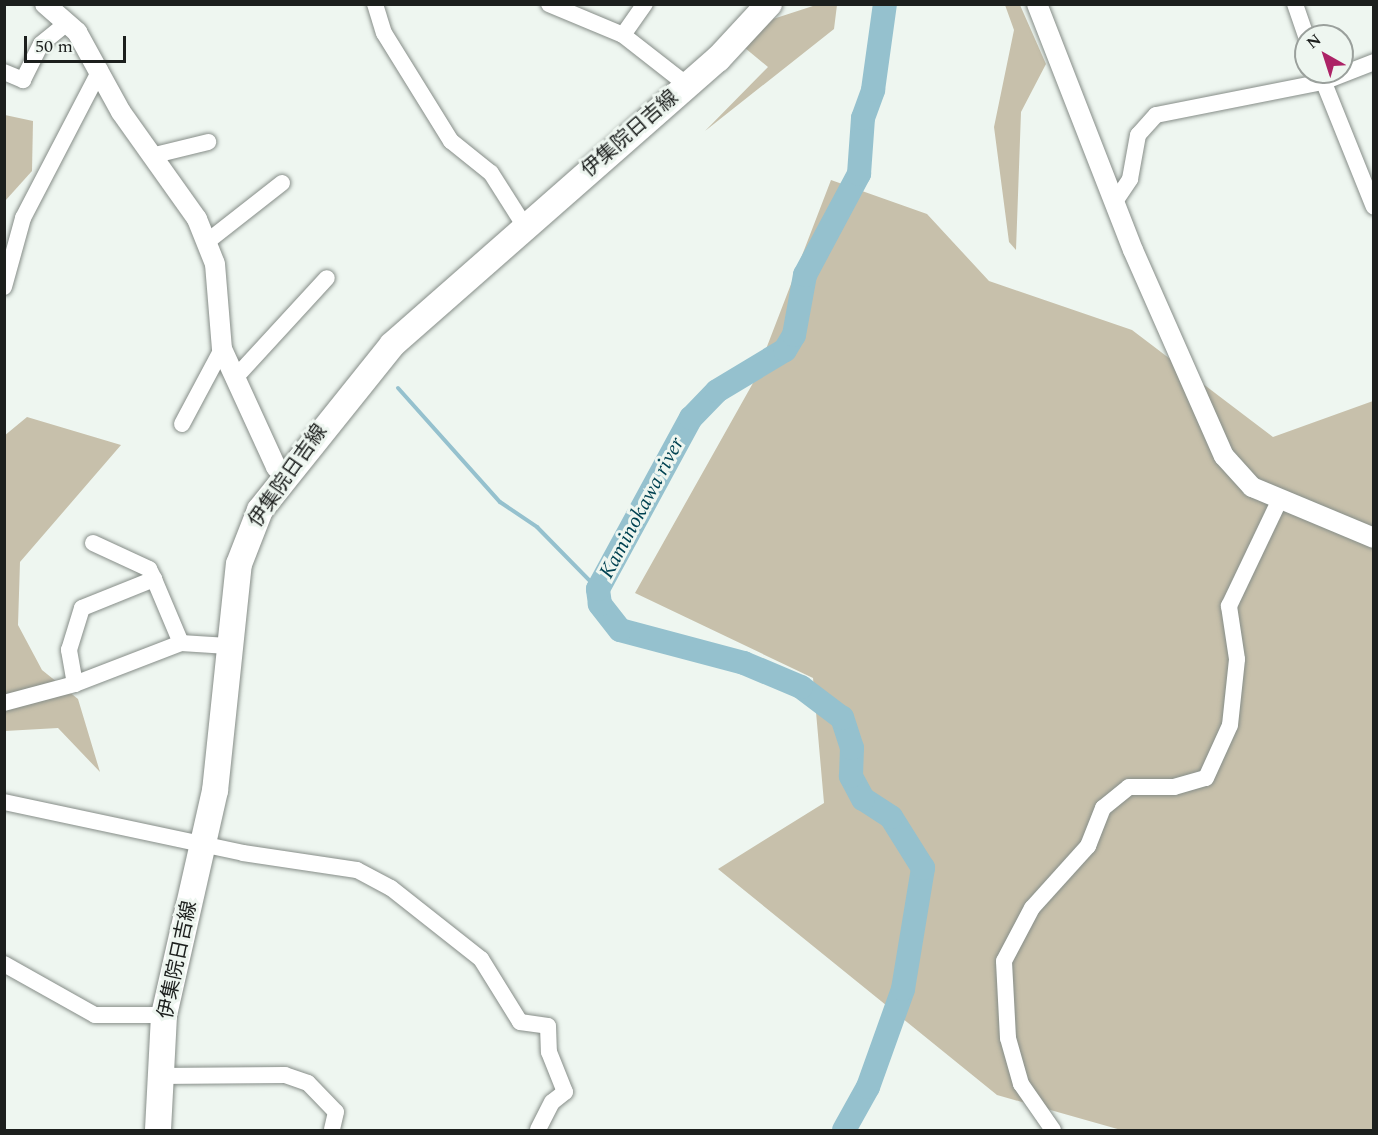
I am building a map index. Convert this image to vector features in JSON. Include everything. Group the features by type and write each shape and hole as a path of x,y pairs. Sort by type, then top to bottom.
{"main road":[{"name":"伊集院日吉線","path":"158,1131 158,1076 164,1015 205,844 223,740 228,646 239,564 249,531 285,475 393,345 524,225 687,85 769,4"}],"street":[{"path":"45,4 67,23 100,70 152,156 208,241 222,349 234,379 285,475"},
{"path":"375,4 384,33 451,141 491,174 524,225"},
{"path":"549,4 570,7 623,35 687,85"},
{"path":"623,35 645,4"},
{"path":"1037,4 1114,203 1224,456 1252,487 1279,501 1374,538"},
{"path":"1295,4 1302,24"},
{"path":"4,72 23,80 41,44 67,23"},
{"path":"1354,68 1374,62"},
{"path":"4,287 23,218 100,70"},
{"path":"1114,203 1130,179 1138,135 1156,115 1294,83"},
{"path":"1324,84 1374,207"},
{"path":"152,156 208,142"},
{"path":"208,241 282,183"},
{"path":"234,379 327,278"},
{"path":"182,424 222,349"},
{"path":"1053,1131 1021,1084 1008,1038 1004,961 1032,908 1088,846 1103,808 1129,787 1174,788 1206,778 1230,725 1237,659 1228,606 1279,501"},
{"path":"93,543 149,569 181,643"},
{"path":"75,684 69,650 82,608 154,579"},
{"path":"4,703 75,684 181,643 228,646"},
{"path":"4,802 205,844 357,870 391,888 481,959 520,1022 548,1026 549,1052 565,1092 552,1102 538,1131"},
{"path":"4,964 95,1015 164,1015"},
{"path":"158,1076 285,1075 308,1083 336,1112 332,1131"}],"shaded area":[{"path":"816,5 837,5 834,29 705,131 768,67 745,48 773,19"},
{"path":"1005,5 1020,5 1046,64 1021,112 1016,250 1009,242 994,127 1014,30"},
{"path":"5,115 33,121 32,171 5,201"},
{"path":"831,180 927,214 989,281 1132,330 1273,437 1373,401 1373,1130 1121,1130 997,1095 718,869 824,803 813,678 635,593 753,383"},
{"path":"27,417 121,445 20,562 18,625 42,670 78,699 100,772 58,728 5,731 4,436"}],"waterway":[{"name":"Kaminokawa river","path":"844,1130 868,1087 903,989 923,868 891,817 863,799 851,776 852,748 842,718 801,687 744,663 620,630 600,604 598,589 691,418 717,391 785,350 794,335 805,275 859,174 863,118 873,90 885,4"},
{"path":"398,388 500,502 537,527 598,589"}]}
